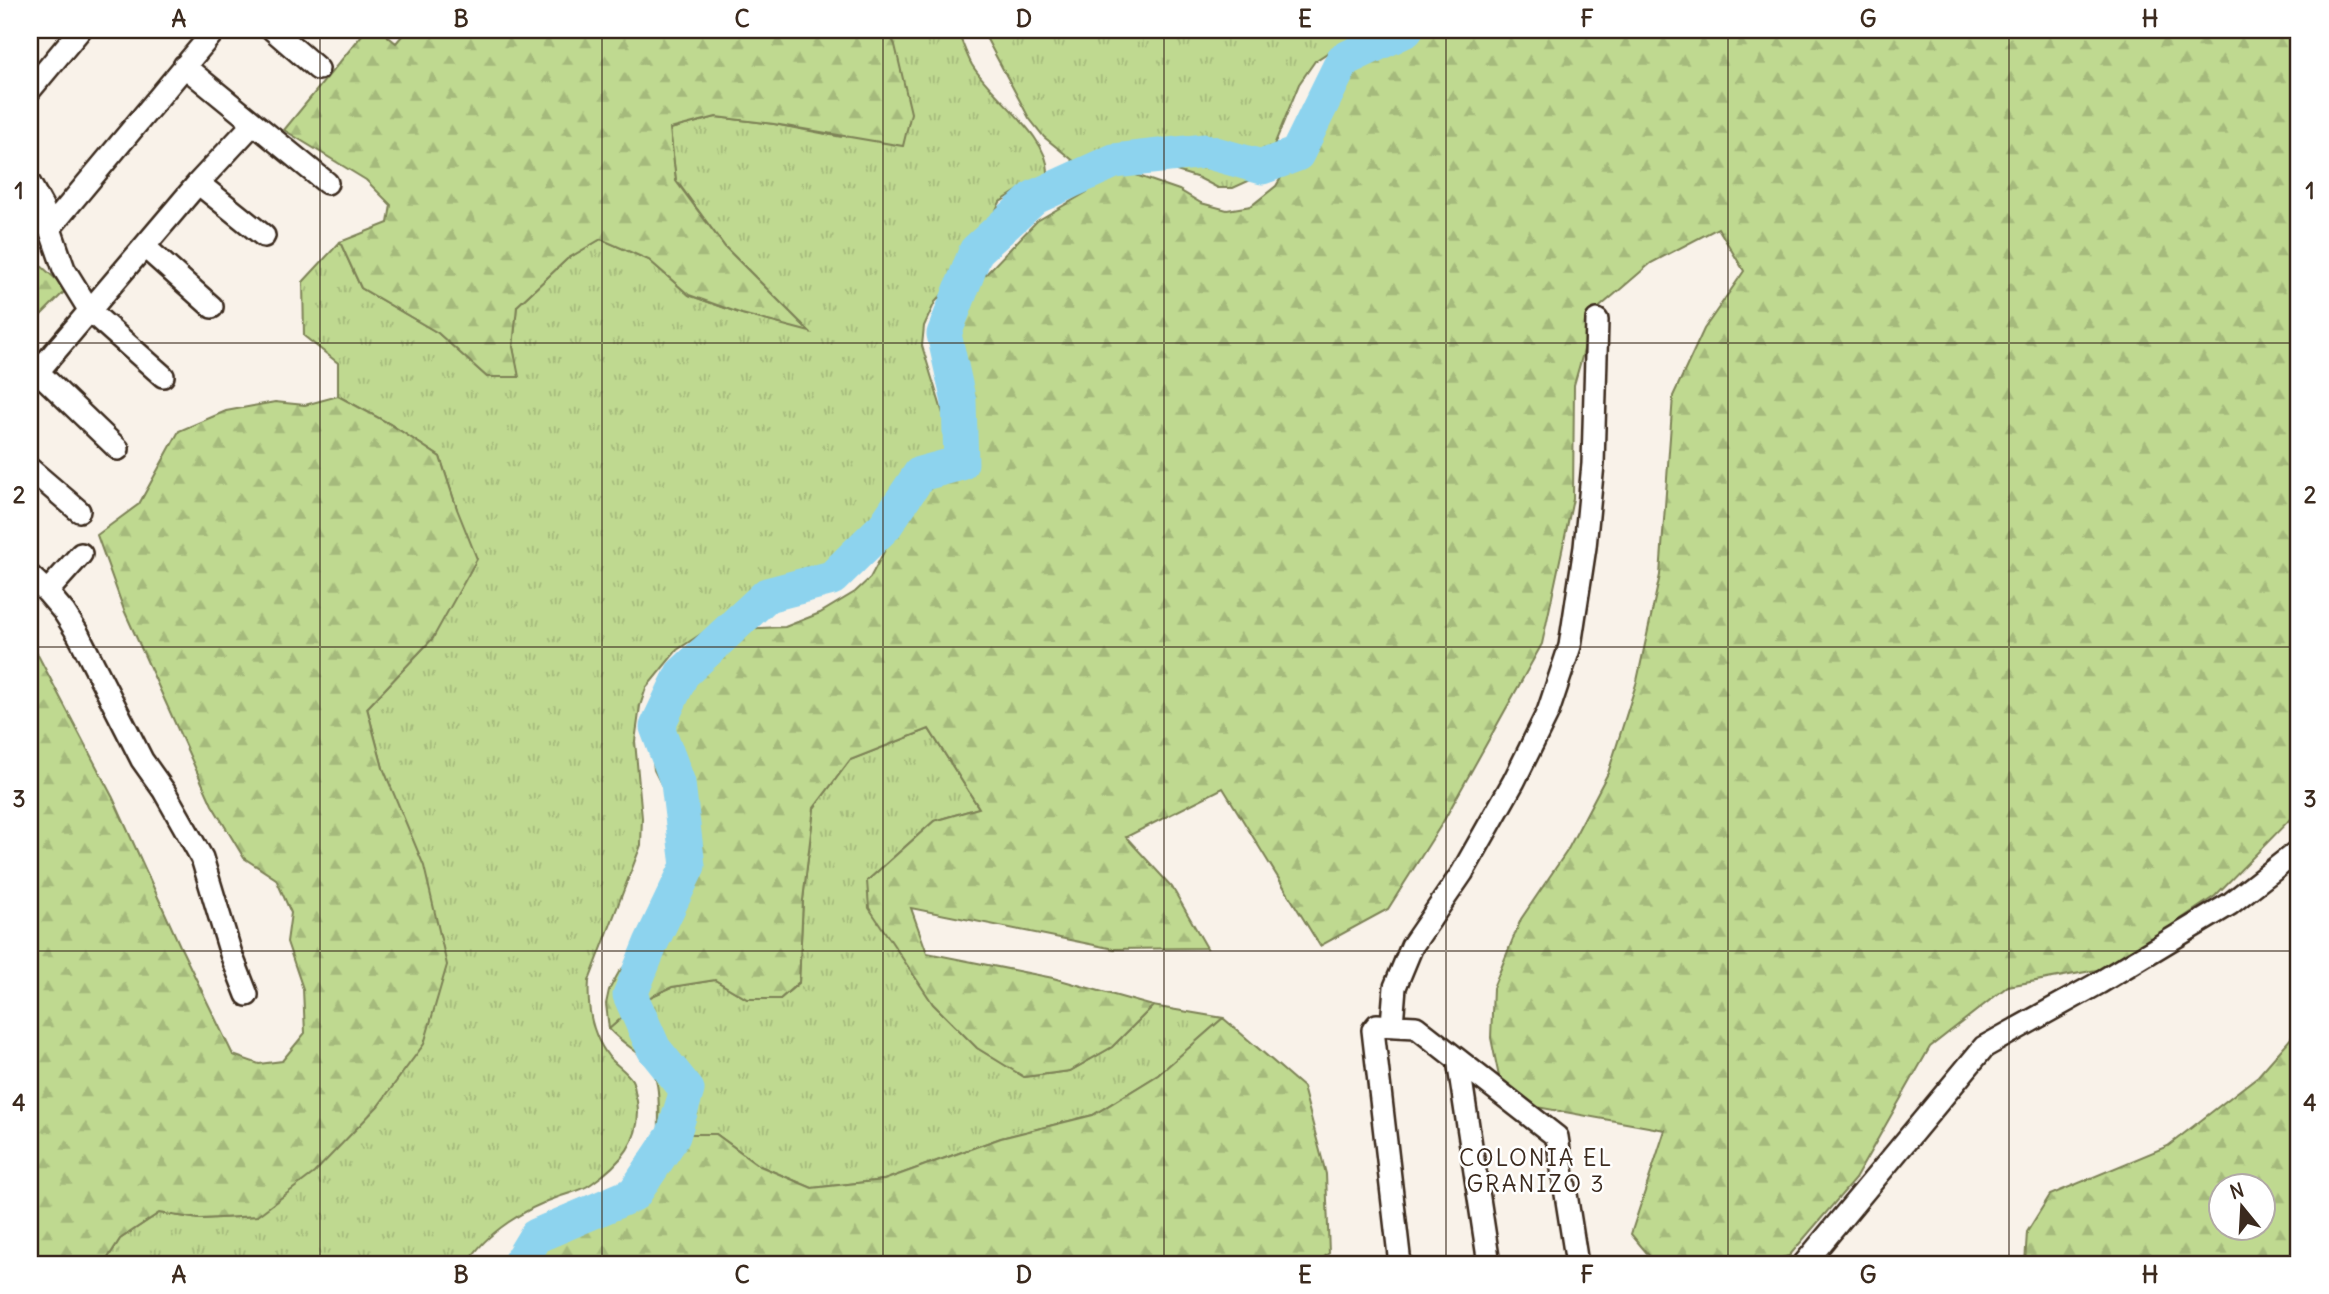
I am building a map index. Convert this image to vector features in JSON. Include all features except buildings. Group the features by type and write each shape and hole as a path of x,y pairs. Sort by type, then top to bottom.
{"street":[{"path":"30,90 80,30"},
{"path":"49,229 215,30"},
{"path":"273,30 318,69"},
{"path":"184,66 327,183"},
{"path":"118,449 34,376 198,183 253,124"},
{"path":"198,183 264,236"},
{"path":"30,184 43,206 64,269 90,311 163,376"},
{"path":"145,247 212,307"},
{"path":"1392,1024 1395,987 1412,946 1462,873 1514,781 1548,712 1570,646 1585,547 1593,464 1597,320"},
{"path":"30,469 79,511"},
{"path":"47,592 81,554"},
{"path":"30,576 64,612 78,634 142,760 164,791 202,858 231,954 247,995"},
{"path":"1804,1264 1984,1047 2099,983 2230,904 2299,850"},
{"path":"1400,1264 1373,1030 1377,1025 1392,1024 1416,1027 1557,1137 1577,1264"},
{"path":"1458,1060 1489,1264"}],"green space":[{"path":"366,30 380,30 396,43 407,30 888,30 895,45 911,113 903,146 716,117 670,129 676,181 725,247 810,332 742,314 689,295 649,260 601,239 567,259 517,306 513,347 519,377 487,377 438,333 361,288 340,242 388,223 391,205 366,180 284,130"},
{"path":"888,30 957,30 972,65 981,78 1040,146 1048,174 1000,202 974,253 935,302 924,326 922,346 948,437 945,452 910,471 891,488 848,570 837,584 803,599 771,604 728,616 677,650 646,688 640,706 635,741 642,818 641,845 589,981 590,1011 598,1040 609,1057 630,1077 634,1087 638,1115 633,1139 627,1150 611,1168 587,1186 534,1207 508,1223 475,1252 467,1264 104,1264 120,1239 159,1213 200,1219 257,1216 383,768 367,708 433,638 457,509 440,457 390,424 338,396 338,363 304,336 303,282 340,242 361,288 438,333 487,377 518,377 513,347 517,306 567,259 601,239 649,260 689,295 742,314 809,331 725,247 676,180 670,129 716,117 774,124 841,137 895,45"},
{"path":"982,30 1377,30 1332,50 1315,61 1299,84 1268,160 1253,179 1233,188 1218,188 1199,178 1160,166 1075,162 1044,137 1029,118"},
{"path":"1416,30 2299,30 2299,810 2215,896 2108,968 2008,986 1930,1047 1855,1179 1789,1256 1757,1264 1656,1264 1631,1234 1665,1130 1504,1101 1491,1038 1493,988 1521,919 1567,851 1608,773 1637,681 1660,575 1673,396 1704,329 1744,271 1718,228 1651,263 1595,311 1574,385 1573,499 1542,644 1443,822 1388,909 1320,946 1223,788 1126,837 1172,887 1207,948 1114,949 911,908 927,953 1053,978 1153,1006 1112,1047 1070,1071 1024,1077 977,1048 933,1004 869,908 867,881 934,821 979,808 929,729 850,760 814,808 803,900 799,982 780,999 747,999 715,980 672,987 641,1001 609,1029 606,1004 609,990 619,972 666,922 684,898 684,859 679,830 669,800 654,770 652,752 658,707 690,661 719,638 739,629 785,627 820,613 855,592 870,578 895,531 917,500 936,484 957,473 964,464 964,447 946,363 947,345 963,298 1037,221 1087,192 1108,176 1130,173 1179,190 1201,203 1227,210 1251,206 1276,186 1294,156 1309,100 1349,64"},
{"path":"30,256 67,289 30,326"},
{"path":"338,396 390,424 440,457 477,559 433,638 367,708 383,768 424,866 447,965 424,1044 378,1106 314,1173 257,1216 200,1219 159,1213 120,1239 104,1264 30,1264 30,640 113,798 233,1055 259,1064 282,1061 305,1033 303,989 287,942 291,913 276,879 244,858 212,805 124,610 97,535 139,504 179,431 226,411 275,402 305,405"},
{"path":"929,729 979,808 934,821 867,881 933,1004 977,1048 1025,1077 1070,1071 1112,1047 1153,1006 1223,1018 1158,1075 1093,1115 1001,1138 884,1180 812,1188 760,1166 716,1134 659,1134 657,1083 650,1065 609,1029 641,1001 672,987 715,980 747,999 780,999 799,983 803,900 814,808 850,760"},
{"path":"1223,1018 1303,1087 1326,1174 1329,1253 1316,1264 516,1264 516,1259 534,1247 603,1223 628,1205 644,1189 655,1162 659,1134 716,1134 760,1166 812,1188 884,1180 1001,1138 1093,1115 1158,1075"},
{"path":"2299,1029 2299,1264 2025,1264 2027,1232 2050,1195 2168,1146 2258,1076"}],"waterway":[{"path":"519,1264 536,1236 634,1194 673,1136 687,1090 654,1049 630,995 651,943 688,866 678,783 657,727 682,674 767,595 832,578 885,526 920,474 961,463 959,402 944,334 976,251 1035,197 1114,161 1205,151 1262,167 1297,154 1343,60 1406,30"}],"district":[{"name":"COLONIA EL GRANIZO 3","path":"1536,1171"}]}
